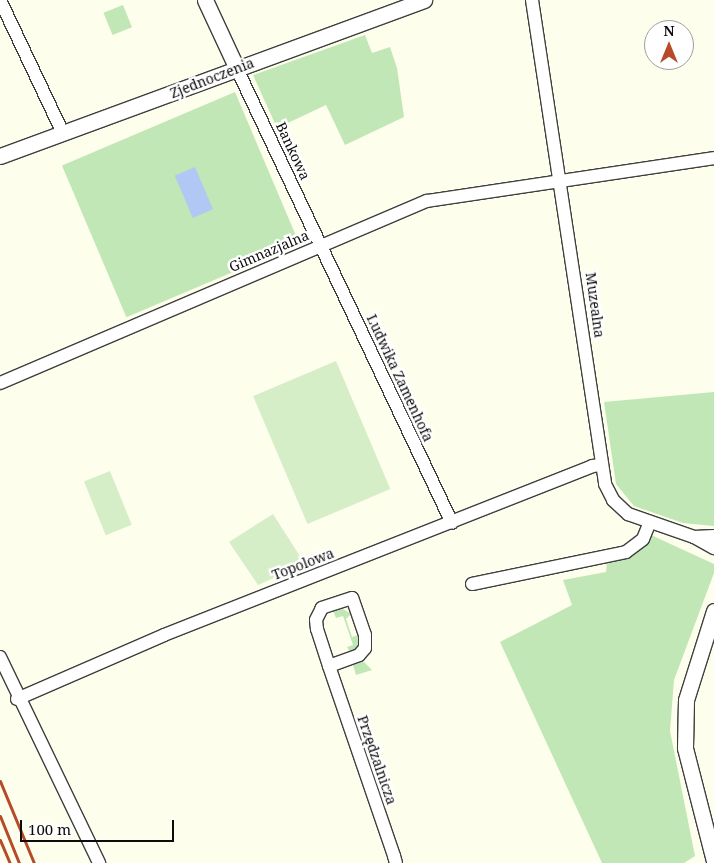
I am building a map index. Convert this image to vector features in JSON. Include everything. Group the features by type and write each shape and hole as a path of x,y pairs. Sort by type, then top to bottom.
{"street":[{"path":"0,0 63,133"},
{"path":"205,0 237,69"},
{"name":"Zjednoczenia","path":"0,156 237,69 403,4 424,0"},
{"name":"Muzealna","path":"532,0 605,484 617,505 628,514 649,524 694,538 714,548"},
{"name":"Bankowa","path":"237,69 321,246"},
{"name":"Gimnazjalna","path":"0,383 427,201 560,183 714,158"},
{"name":"Ludwika Zamenhofa","path":"321,246 452,523"},
{"name":"Topolowa","path":"17,699 164,635 452,523 592,466 602,465"},
{"path":"472,584 626,552 643,539 649,524"},
{"path":"694,538 714,536"},
{"name":"Przędzalnicza","path":"329,666 359,655 365,648 365,635 352,598 328,605 318,614 317,629 329,666 396,863"},
{"path":"706,863 714,860 685,748 686,700 714,611"},
{"path":"0,657 17,699 99,863"}],"green space":[{"path":"123,5 132,27 113,35 104,13"},
{"path":"365,35 372,53 390,47 397,68 404,117 345,145 326,105 277,128 253,75"},
{"path":"235,92 299,244 126,317 62,165"},
{"path":"336,361 390,489 307,524 253,396"},
{"path":"714,392 714,526 683,523 634,506 616,484 604,402"},
{"path":"110,471 132,525 106,535 84,481"},
{"path":"273,514 305,564 258,585 229,542"},
{"path":"651,535 714,564 714,573 674,680 670,731 695,856 684,863 602,863 500,642 572,605 563,580 606,572 607,562 628,556 644,546"},
{"path":"343,609 351,614 346,619 352,637 359,635 358,647 350,652 347,647 353,645 343,616 336,618 333,611"},
{"path":"363,661 372,670 356,675 353,665"}],"water":[{"path":"195,167 213,209 193,218 175,176"}],"railway":[{"path":"0,781 34,863"},
{"path":"0,816 19,863"},
{"path":"0,840 10,863"}]}
